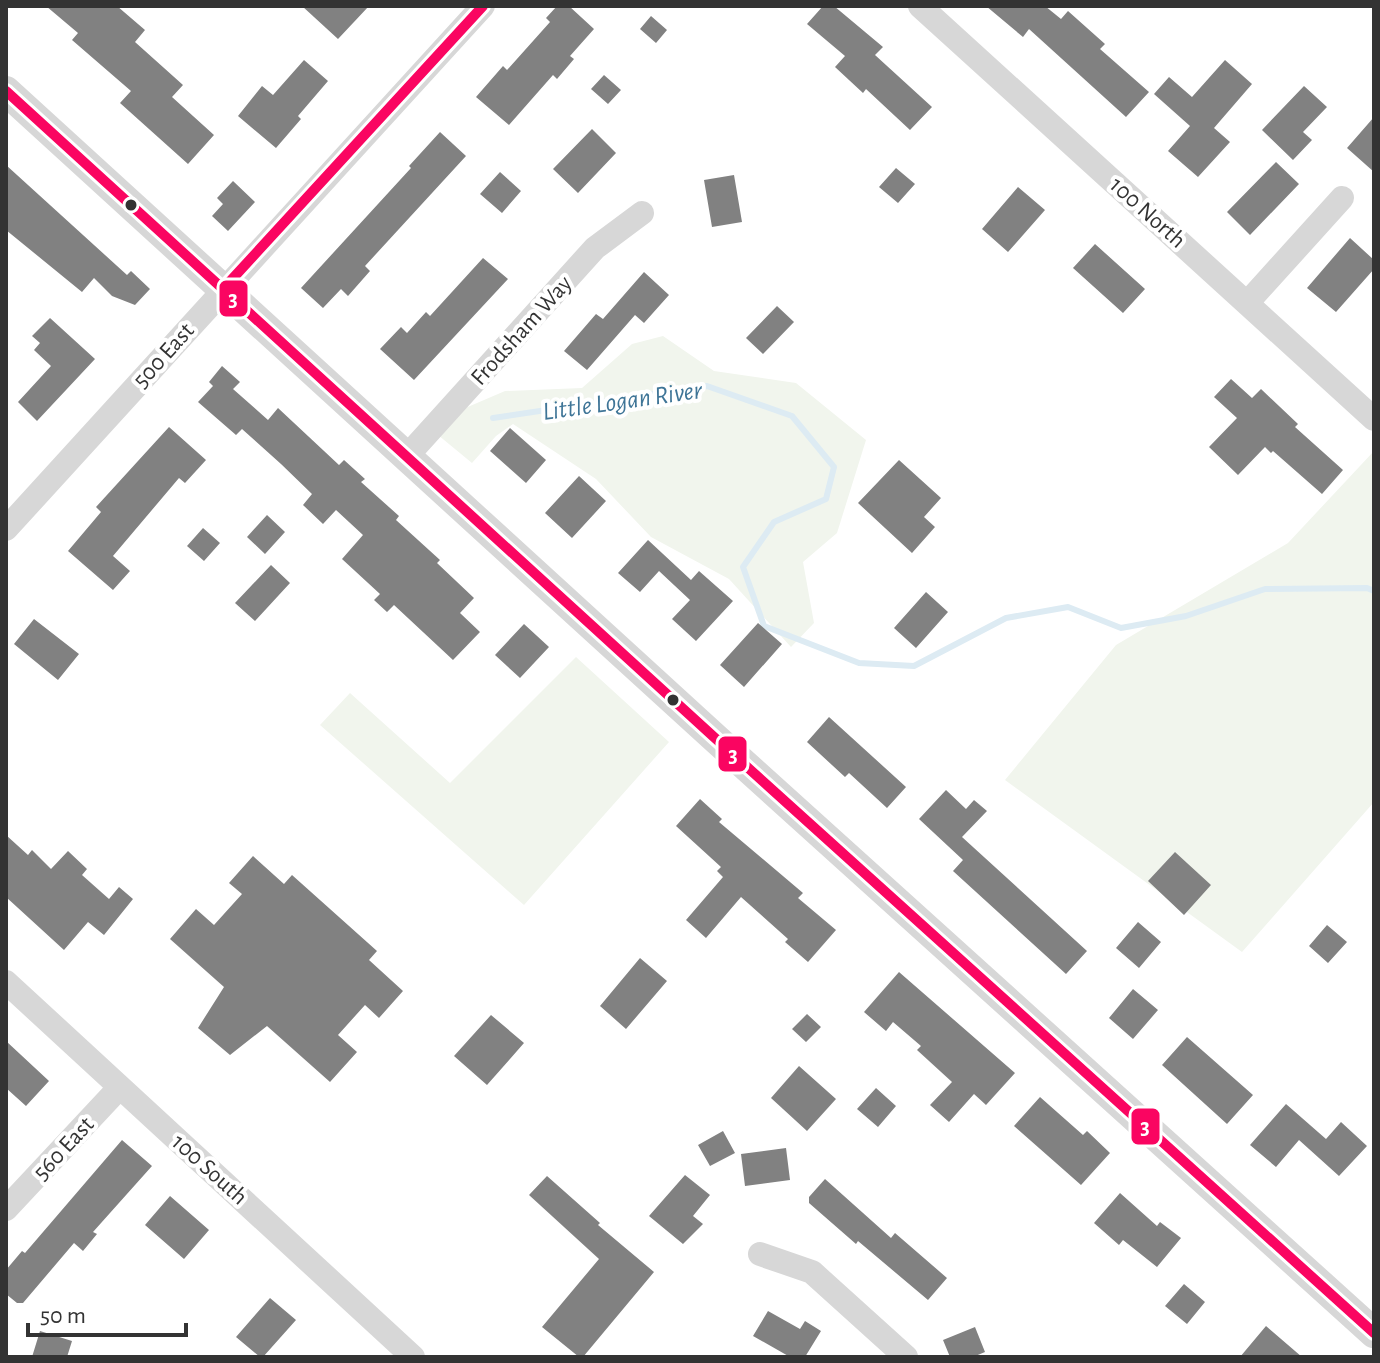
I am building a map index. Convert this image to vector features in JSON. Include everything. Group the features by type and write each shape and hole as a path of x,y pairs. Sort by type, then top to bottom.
{"street":[{"name":"500 East","path":"6,529 483,6"},
{"name":"100 North","path":"920,6 1374,419"},
{"path":"6,91 1374,1333"},
{"path":"1248,302 1342,198"},
{"name":"Frodsham Way","path":"408,455 595,248 642,213"},
{"name":"100 South","path":"6,982 413,1357"},
{"name":"560 East","path":"6,1209 120,1087"},
{"path":"760,1254 812,1272 906,1357"}],"shaded area":[{"path":"663,336 714,371 796,383 866,440 837,533 803,562 814,623 791,647 729,579 651,537 596,479 513,424 496,436 472,463 438,435 463,409 505,391 582,388 632,344"},
{"path":"1374,451 1374,802 1242,952 1005,780 1116,645 1288,543"},
{"path":"576,657 669,742 524,905 320,725 350,693 450,783"}],"building":[{"path":"46,6 117,6 145,30 135,42 183,85 172,97 214,135 188,164 120,103 131,91 72,40 78,33"},
{"path":"302,6 369,6 338,39"},
{"path":"557,6 569,6 594,29 570,56 574,59 557,79 553,75 509,125 476,97 503,66 507,70 550,22 546,18"},
{"path":"823,6 834,6 883,47 875,55 932,107 910,130 866,89 863,93 835,67 845,56 807,24"},
{"path":"986,6 1045,6 1061,19 1068,11 1105,44 1100,49 1149,92 1126,117 1029,29 1023,37"},
{"path":"651,16 667,30 656,43 640,29"},
{"path":"304,60 328,81 276,148 238,116 262,86 273,95"},
{"path":"1225,60 1252,84 1214,128 1230,142 1198,177 1168,151 1190,126 1154,94 1169,77 1192,97"},
{"path":"604,75 621,90 608,104 591,89"},
{"path":"1304,86 1327,107 1303,132 1312,140 1293,160 1262,130"},
{"path":"1374,117 1374,172 1347,148"},
{"path":"592,129 616,153 578,193 553,169"},
{"path":"440,132 466,156 365,266 370,271 348,296 341,289 323,308 301,288"},
{"path":"1276,162 1299,184 1250,235 1227,212"},
{"path":"6,165 127,275 131,271 150,289 135,305 112,296 94,278 82,292 6,230"},
{"path":"896,168 915,184 898,203 879,187"},
{"path":"500,172 521,191 502,213 480,194"},
{"path":"734,175 742,222 712,227 704,180"},
{"path":"233,181 255,202 228,231 212,216 223,204 217,198"},
{"path":"1018,187 1045,210 1008,252 982,229"},
{"path":"1350,238 1374,260 1374,269 1336,312 1307,288"},
{"path":"1095,244 1145,289 1123,313 1073,268"},
{"path":"483,258 508,279 414,380 380,349 401,327 407,333 426,312 430,316"},
{"path":"644,272 669,295 644,323 635,315 587,370 564,351 596,314 603,319"},
{"path":"777,306 794,322 763,354 746,338"},
{"path":"50,318 95,359 37,421 18,402 51,366 34,350 40,343 32,336"},
{"path":"222,366 240,382 233,389 268,420 278,408 339,465 344,460 365,479 361,482 399,516 396,520 440,560 437,563 474,598 460,613 480,632 453,660 394,605 387,612 374,600 380,594 342,559 363,535 336,510 323,524 303,505 312,494 242,429 236,435 198,402 213,386 209,382"},
{"path":"1231,379 1252,398 1261,389 1298,424 1295,427 1343,470 1322,494 1265,447 1238,475 1209,447 1237,418 1214,397"},
{"path":"169,427 206,460 185,483 179,478 113,556 130,571 113,590 68,551 101,512 96,507"},
{"path":"510,428 546,460 526,483 490,451"},
{"path":"899,460 941,498 924,517 935,527 912,553 858,503"},
{"path":"579,476 606,501 572,538 545,513"},
{"path":"267,515 285,532 265,554 247,537"},
{"path":"203,528 220,543 204,561 187,546"},
{"path":"648,540 691,580 699,571 733,601 696,641 672,619 690,600 659,571 640,592 618,573"},
{"path":"271,565 290,583 255,621 235,603"},
{"path":"926,592 948,612 916,648 894,628"},
{"path":"34,619 79,654 58,680 14,644"},
{"path":"758,623 782,644 744,687 720,665"},
{"path":"524,624 549,647 520,678 495,655"},
{"path":"829,717 906,787 887,808 849,773 845,777 807,742"},
{"path":"946,790 966,809 974,800 987,811 962,837 1087,951 1066,974 953,871 963,860 919,819"},
{"path":"700,799 722,819 719,822 803,893 798,898 836,930 808,962 785,942 788,939 741,897 706,938 686,920 723,877 717,871 721,867 676,826"},
{"path":"6,835 28,855 32,850 51,869 68,851 87,869 82,875 109,899 119,887 133,899 104,935 88,922 64,950 6,897"},
{"path":"1175,852 1211,885 1184,915 1148,881"},
{"path":"253,856 284,884 292,875 377,951 369,960 403,991 379,1018 365,1005 338,1035 357,1052 330,1082 267,1026 230,1055 198,1028 224,987 170,939 196,909 214,925 242,894 229,883"},
{"path":"1138,922 1161,942 1139,968 1116,948"},
{"path":"1327,925 1347,942 1328,963 1309,946"},
{"path":"640,958 667,981 626,1029 600,1006"},
{"path":"899,972 1015,1073 986,1105 974,1094 949,1122 930,1105 952,1082 917,1050 921,1046 893,1022 886,1031 864,1012"},
{"path":"1133,989 1158,1010 1133,1039 1109,1018"},
{"path":"807,1014 821,1027 806,1042 792,1029"},
{"path":"491,1015 524,1043 487,1085 454,1056"},
{"path":"1187,1037 1253,1095 1227,1124 1162,1065"},
{"path":"6,1041 49,1081 26,1106 6,1088"},
{"path":"799,1066 836,1099 807,1131 771,1098"},
{"path":"876,1088 896,1106 878,1127 857,1109"},
{"path":"1040,1097 1083,1135 1087,1131 1110,1153 1081,1185 1014,1126"},
{"path":"1286,1104 1326,1139 1341,1122 1367,1146 1339,1176 1299,1140 1276,1167 1250,1145"},
{"path":"723,1131 735,1153 710,1166 698,1145"},
{"path":"122,1140 152,1166 93,1232 97,1234 83,1251 74,1243 23,1303 17,1303 6,1294 6,1270 22,1251 25,1253"},
{"path":"786,1148 790,1180 745,1186 741,1154"},
{"path":"685,1175 710,1195 693,1216 703,1224 683,1244 649,1216"},
{"path":"547,1176 600,1223 598,1225 654,1272 583,1357 542,1327 599,1259 529,1195"},
{"path":"825,1179 891,1238 895,1233 947,1278 928,1300 809,1203 809,1197"},
{"path":"1120,1193 1157,1226 1160,1222 1181,1238 1157,1267 1123,1240 1119,1245 1094,1223"},
{"path":"170,1196 209,1230 184,1259 145,1225"},
{"path":"1184,1284 1205,1302 1187,1324 1165,1306"},
{"path":"270,1298 296,1320 260,1357 236,1337"},
{"path":"768,1311 800,1329 805,1321 821,1331 805,1357 790,1357 753,1336"},
{"path":"1266,1326 1302,1357 1240,1357"},
{"path":"975,1327 985,1352 973,1357 950,1357 943,1340"},
{"path":"40,1331 72,1341 67,1357 32,1357"}],"waterway":[{"name":"Little Logan River","path":"493,418 707,386 792,416 834,467 826,499 774,522 743,567 764,626 859,663 914,666 1006,618 1068,607 1121,628 1186,616 1265,589 1367,588 1374,591"}],"transit line":[{"name":"3","path":"223,289 483,6"},
{"name":"3","path":"6,91 715,738 1374,1333"}]}
